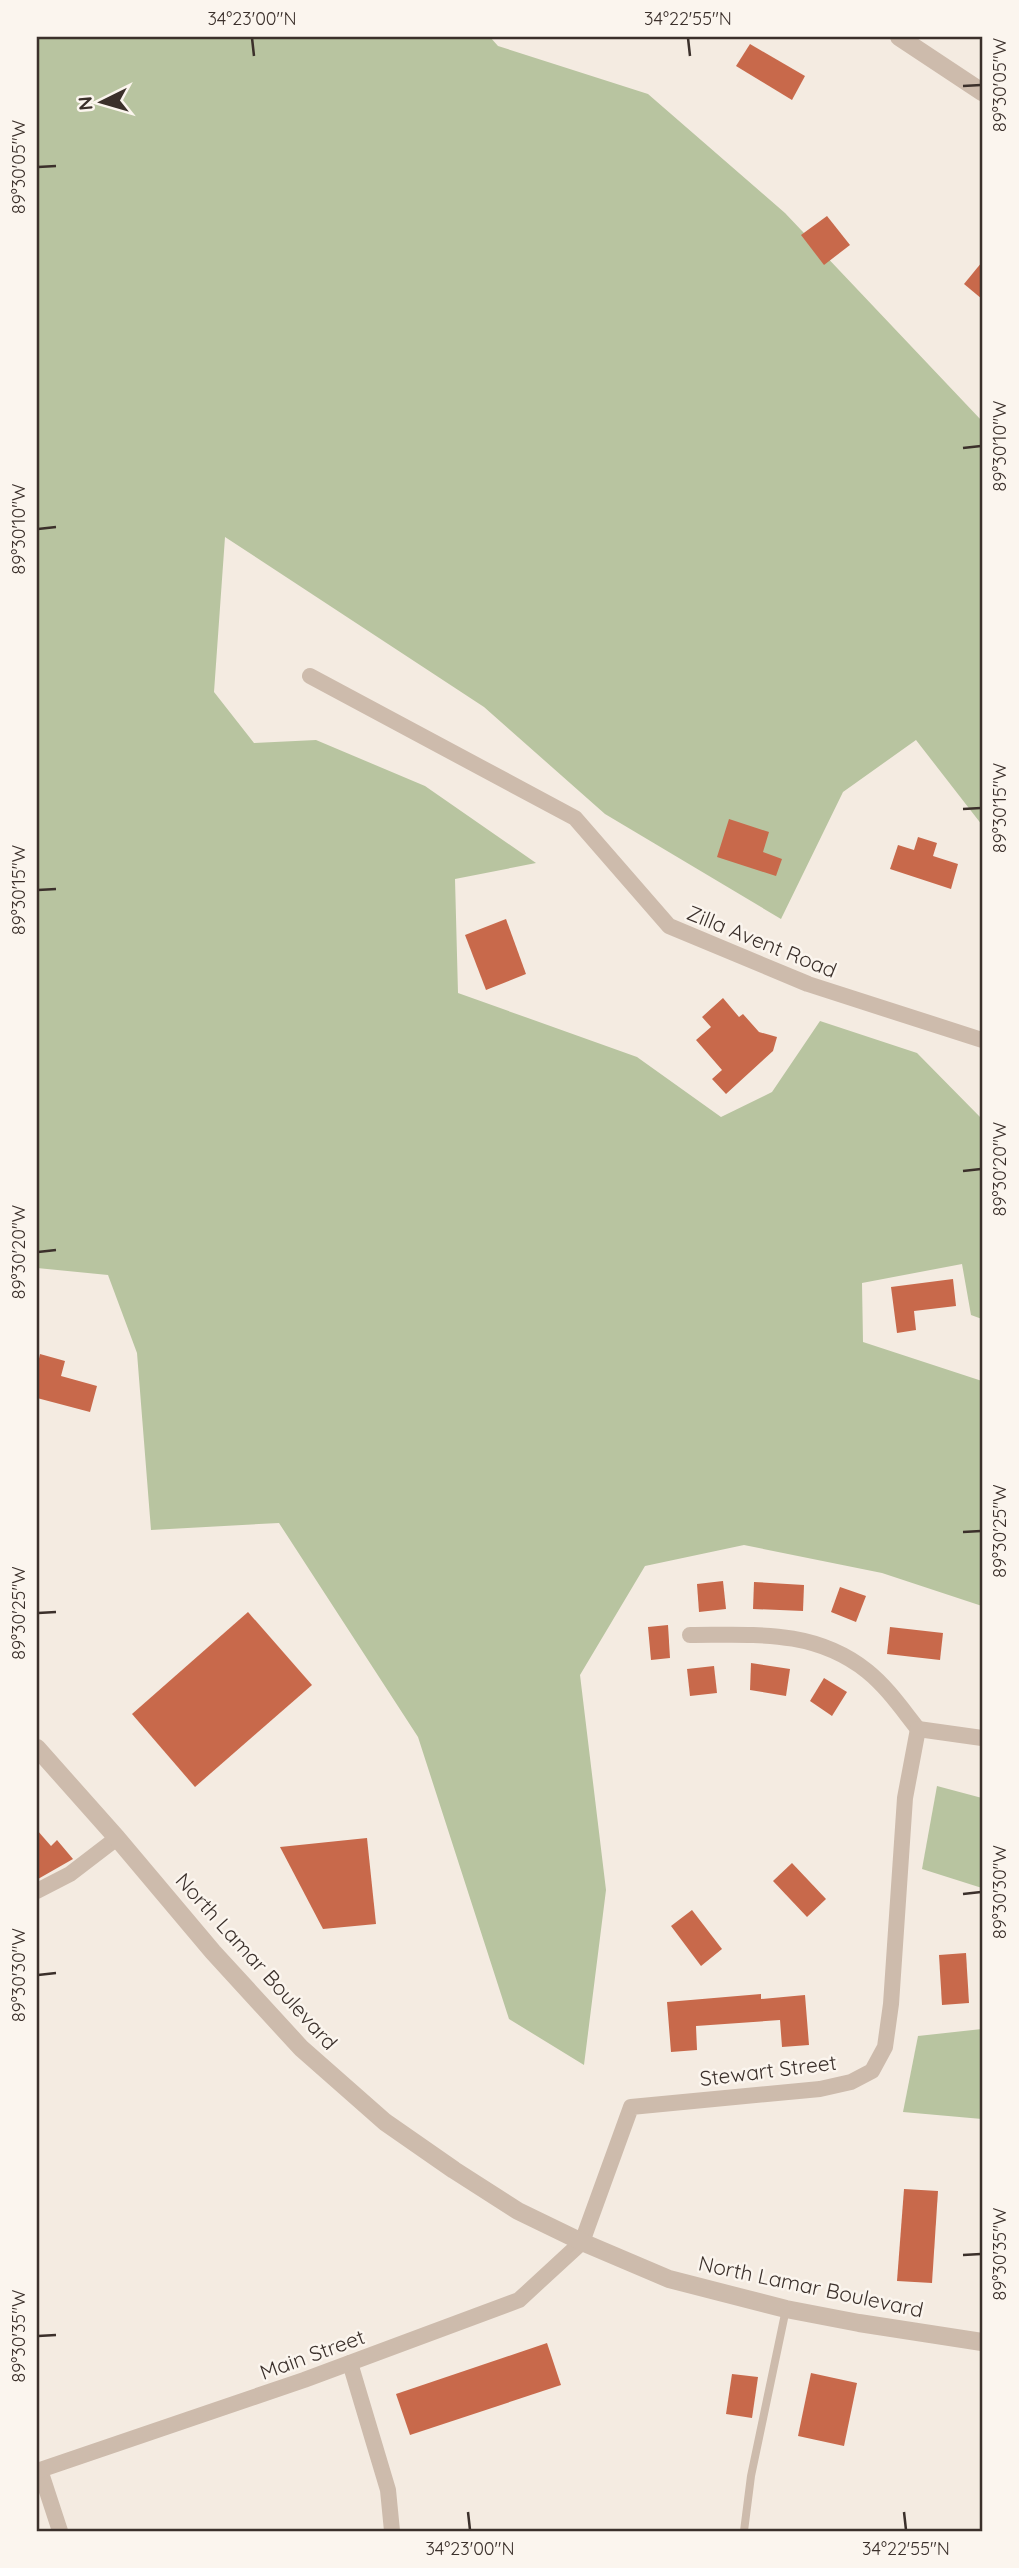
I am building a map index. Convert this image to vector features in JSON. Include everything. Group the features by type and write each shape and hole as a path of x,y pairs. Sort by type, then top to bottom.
{"street":[{"path":"899,37 982,92"},
{"name":"Zilla Avent Road","path":"310,676 575,818 668,926 808,984 982,1040"},
{"path":"690,1635 795,1637 822,1646 845,1656 869,1672 918,1729 982,1738"},
{"name":"Stewart Street","path":"582,2242 631,2107 820,2089 851,2082 872,2071 885,2047 891,2004 905,1798 918,1729"},
{"name":"North Lamar Boulevard","path":"37,1748 213,1952 301,2048 375,2113 507,2204 582,2242 669,2279 786,2309 982,2342"},
{"path":"37,1891 70,1874 117,1838"},
{"name":"Main Street","path":"39,2471 350,2363 519,2300 582,2242"},
{"path":"350,2363 388,2490 392,2531"},
{"path":"39,2471 60,2531"}],"lane":[{"path":"744,2531 751,2476 786,2309"}],"green space":[{"path":"37,37 490,37 498,46 648,94 785,213 982,421 982,825 916,740 843,792 781,919 605,814 484,707 225,537 214,692 254,743 316,740 425,786 536,863 455,879 458,993 637,1057 721,1117 772,1092 820,1021 917,1053 982,1119 982,1319 971,1315 962,1264 862,1283 863,1342 982,1381 982,1606 882,1573 744,1545 645,1566 580,1675 606,1890 584,2065 509,2019 418,1737 279,1523 151,1530 137,1353 108,1275 37,1268"},
{"path":"937,1786 982,1798 982,1888 922,1869"},
{"path":"982,2029 982,2119 903,2112 918,2036"}],"building":[{"path":"750,44 805,76 792,100 736,66"},
{"path":"827,216 850,245 824,265 801,235"},
{"path":"982,262 982,299 964,284"},
{"path":"729,819 769,832 763,852 782,859 776,876 717,857"},
{"path":"918,837 937,843 933,856 958,864 951,889 890,869 898,845 914,850"},
{"path":"506,919 526,974 486,990 465,935"},
{"path":"723,998 739,1017 743,1014 759,1032 777,1037 773,1051 726,1094 712,1079 722,1070 696,1040 711,1027 702,1017"},
{"path":"953,1279 956,1306 914,1311 916,1330 897,1333 891,1287"},
{"path":"40,1354 65,1361 61,1376 97,1386 90,1412 37,1398"},
{"path":"723,1581 726,1609 699,1612 697,1584"},
{"path":"754,1582 804,1585 803,1611 753,1609"},
{"path":"840,1587 866,1596 856,1622 831,1612"},
{"path":"248,1612 312,1685 195,1787 132,1714"},
{"path":"668,1625 670,1658 651,1660 648,1627"},
{"path":"890,1627 943,1633 940,1660 887,1654"},
{"path":"751,1663 790,1669 786,1696 750,1690"},
{"path":"714,1666 717,1693 690,1696 687,1669"},
{"path":"824,1678 847,1692 832,1716 810,1701"},
{"path":"37,1830 51,1846 57,1840 73,1859 38,1879"},
{"path":"367,1838 376,1924 323,1929 280,1847"},
{"path":"792,1863 826,1899 807,1917 773,1881"},
{"path":"692,1910 722,1949 701,1966 671,1926"},
{"path":"966,1953 969,2003 942,2005 939,1955"},
{"path":"761,1994 761,1999 805,1995 809,2045 782,2047 780,2020 696,2026 697,2050 671,2052 667,2002"},
{"path":"904,2189 938,2191 932,2283 897,2281"},
{"path":"547,2343 561,2385 410,2435 396,2394"},
{"path":"811,2373 857,2383 844,2446 798,2436"},
{"path":"732,2374 758,2377 752,2418 726,2414"}]}
